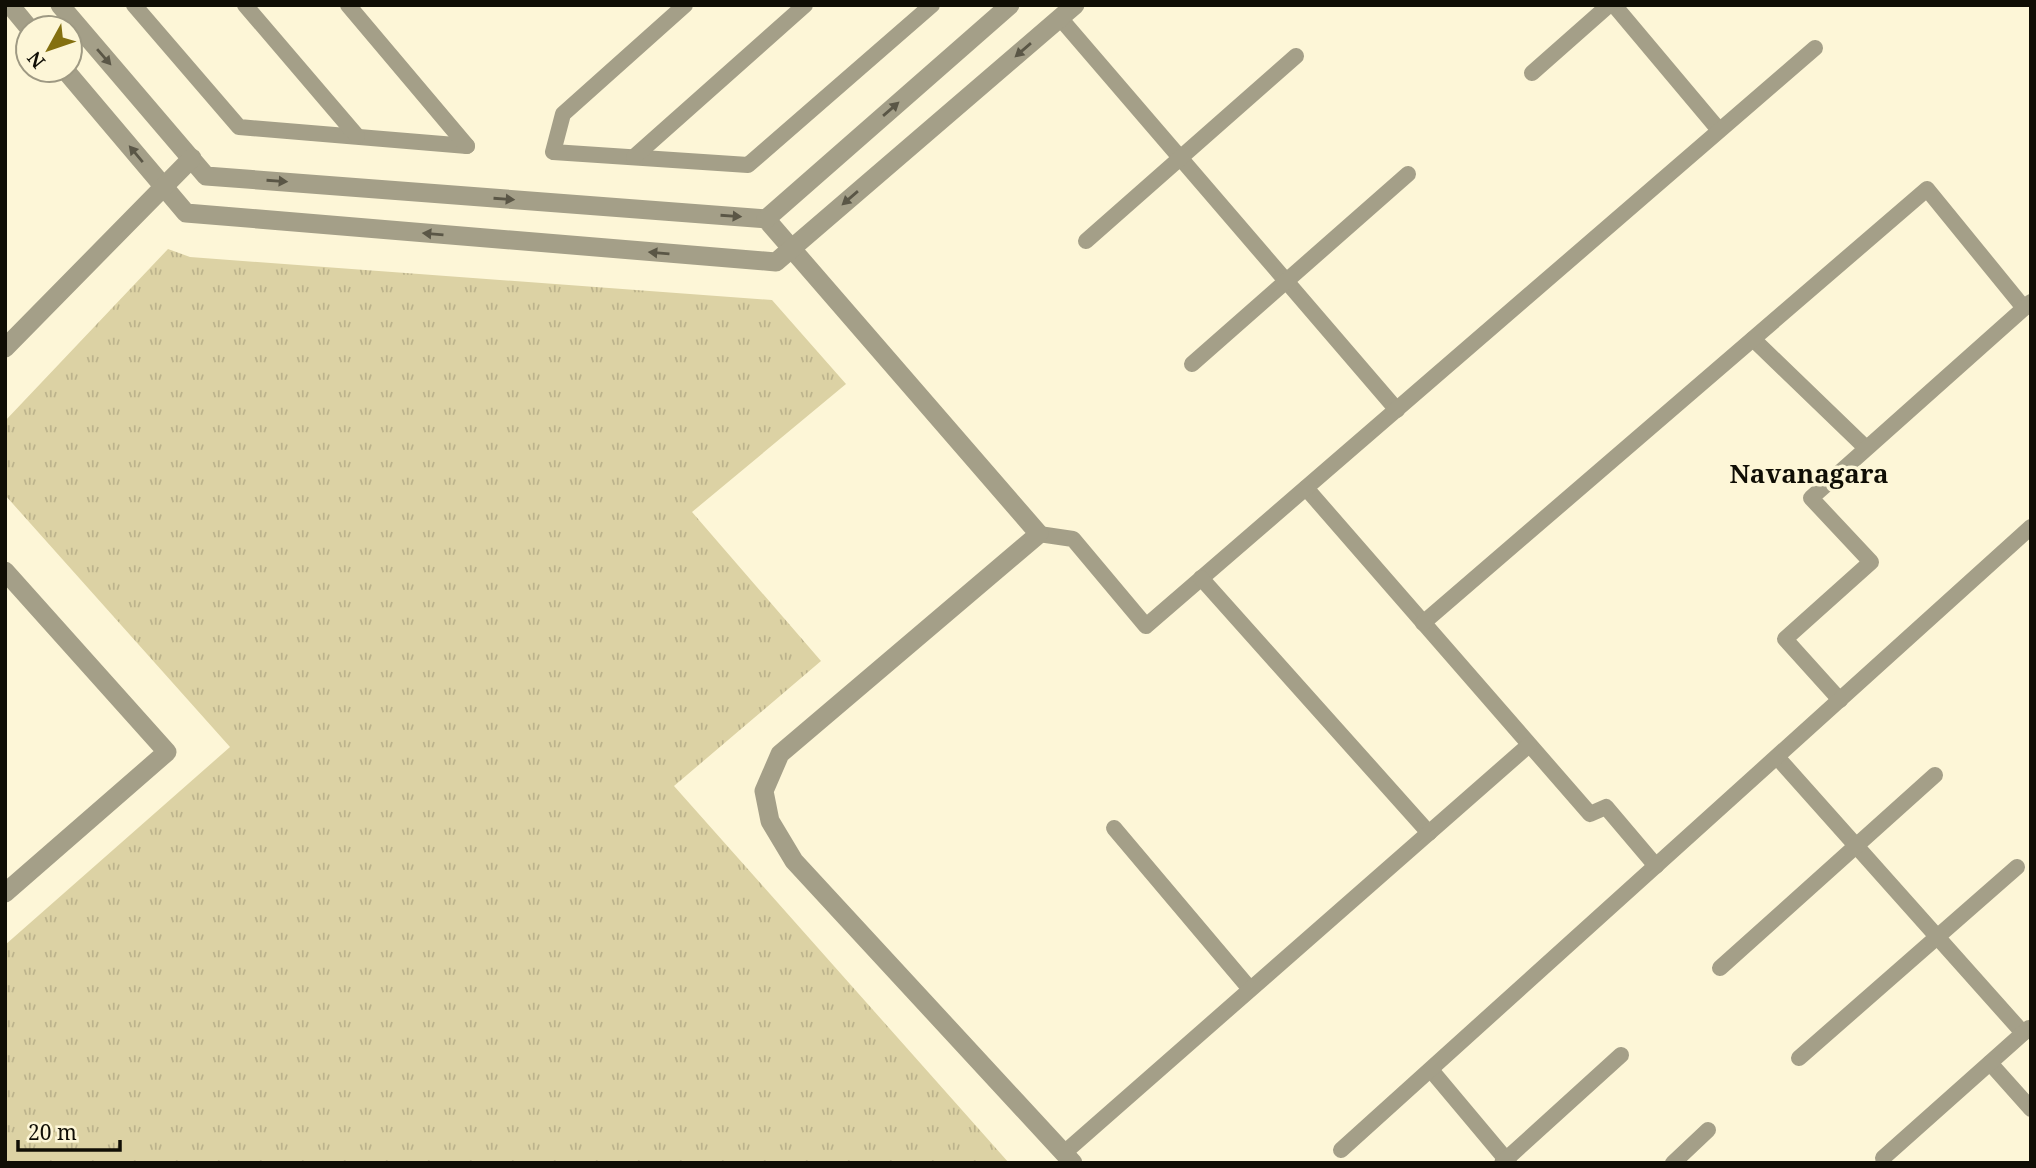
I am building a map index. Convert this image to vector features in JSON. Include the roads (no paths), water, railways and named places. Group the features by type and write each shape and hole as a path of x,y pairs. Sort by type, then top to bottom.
{"street":[{"path":"60,5 206,176 766,219 792,248 1039,534 780,754 764,791 770,821 794,861 1068,1158"},
{"path":"766,219 1010,5"},
{"path":"77,84 186,213 776,262 1067,12"},
{"path":"5,348 192,158"},
{"path":"5,571 167,752 5,892"}],"lane":[{"path":"134,5 239,127 467,146 348,5"},
{"path":"246,5 357,135"},
{"path":"685,5 563,114 552,152 748,164 932,5"},
{"path":"634,157 805,5"},
{"path":"1532,72 1611,5 1719,130"},
{"path":"1067,12 1180,158 1396,410"},
{"path":"1039,534 1073,539 1146,626 1815,48"},
{"path":"1086,241 1296,56"},
{"path":"1192,364 1408,174"},
{"path":"1423,623 1927,189 2027,305 1811,498 1871,562 1786,639 1840,700"},
{"path":"1753,339 1867,448"},
{"path":"1306,488 1590,814 1606,807 1656,866"},
{"path":"1341,1150 2031,527"},
{"path":"1201,578 1429,833"},
{"path":"1068,1158 1250,989 1529,745"},
{"path":"1777,757 1937,937 2027,1030 1884,1158"},
{"path":"1720,968 1935,775"},
{"path":"1114,828 1250,989"},
{"path":"1799,1058 2017,867"},
{"path":"1430,1070 1506,1162 1621,1055"},
{"path":"1990,1063 2031,1109"},
{"path":"1673,1163 1708,1130"}],"district":[{"name":"Navanagara","path":"1809,474"}]}
